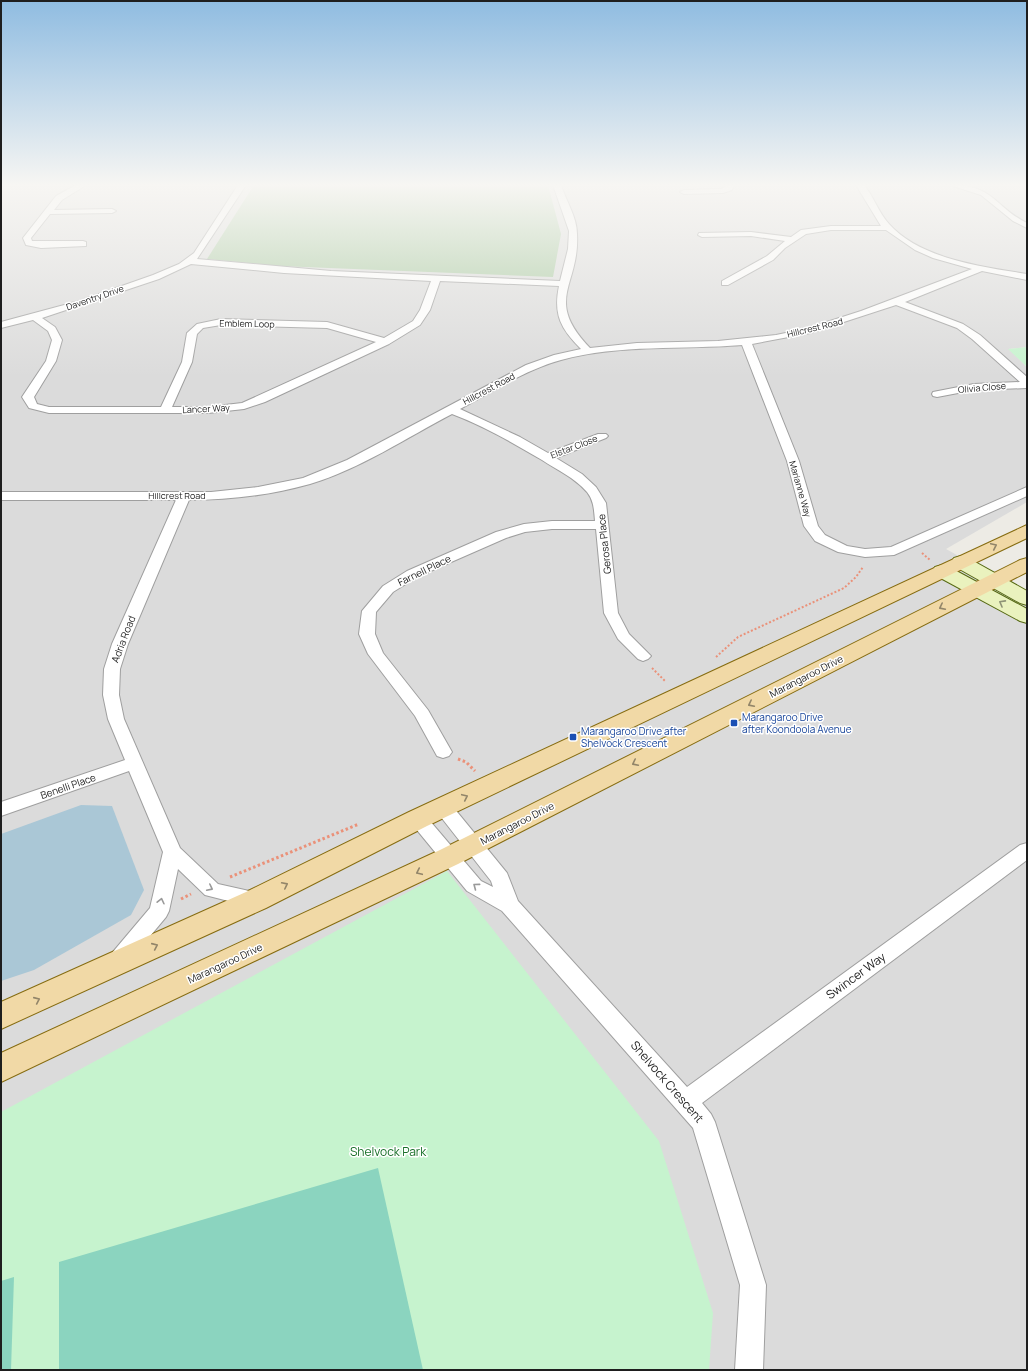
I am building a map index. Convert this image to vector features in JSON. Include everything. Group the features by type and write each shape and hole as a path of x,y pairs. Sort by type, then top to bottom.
{"main road":[{"path":"1,1016 256,900 443,807 1027,531"},
{"name":"Marangaroo Drive","path":"1,1068 449,858 1027,564"}],"street":[{"name":"Daventry Drive","path":"1,325 36,318 169,272 191,261 201,249"},
{"path":"572,249 561,298 562,320 574,338 587,350"},
{"path":"725,283 770,258 780,249"},
{"path":"922,249 980,269 1027,277"},
{"path":"191,261 300,273 437,277 565,284"},
{"name":"Hillcrest Road","path":"1,496 212,496 258,491 306,481 351,463 530,367 568,353 609,347 746,342 788,336 840,323 980,269"},
{"name":"Lancer Way","path":"36,318 52,329 57,340 51,361 28,397 33,406 49,410 208,410 244,406 261,400 385,342 417,323 425,310 437,277"},
{"path":"894,301 960,326 976,337 1027,384"},
{"name":"Emblem Loop","path":"165,410 187,362 192,333 200,326 221,322 327,325 385,342"},
{"name":"Marianne Way","path":"746,342 793,461 811,526 820,538 843,549 871,553 894,551 1027,491"},
{"name":"Olivia Close","path":"937,394 974,387 1027,384"},
{"name":"Gerosa Place","path":"450,409 476,419 516,439 578,477 592,490 600,503 611,613 623,636 643,656"},
{"name":"Elstar Close","path":"546,458 602,436"},
{"name":"Adria Road","path":"184,496 120,644 112,669 111,695 116,719 172,852 206,887 212,890 256,900"},
{"name":"Farnell Place","path":"443,752 422,714 376,654 367,634 369,611 388,588 412,574 501,536 524,528 552,525 601,525"},
{"path":"952,566 986,585 1027,617"},
{"path":"986,585 1027,599"},
{"name":"Benelli Place","path":"1,808 135,763"},
{"name":"Shelvock Crescent","path":"443,807 500,878 509,905"},
{"name":"Shelvock Crescent","path":"418,819 449,858 474,886 509,905 703,1122 753,1285 750,1370"},
{"name":"Swincer Way","path":"685,1102 1027,850"},
{"path":"114,965 150,922 160,907 172,852"}],"path":[{"path":"911,544 952,566"},
{"path":"711,661 729,647 738,637 844,588 856,577 871,553"},
{"path":"658,684 668,679"},
{"path":"443,752 466,762 477,773 471,776"},
{"path":"160,907 361,823"}],"shaded area":[{"path":"1,249 1027,249 1027,347 1009,349 1027,367 1027,502 946,549 1027,594 1027,1370 1,1370"}],"green space":[{"path":"213,249 558,249 553,277 279,266 207,259"},
{"path":"1027,347 1027,367 1008,349"},
{"name":"Shelvock Park","path":"447,871 659,1141 713,1313 709,1370 1,1370 1,1112"},
{"path":"378,1168 423,1370 59,1370 59,1262"},
{"path":"14,1277 11,1370 1,1370 1,1281"}],"water":[{"path":"81,805 112,806 144,890 131,915 34,970 1,981 1,834"}],"place":[{"name":"Marangaroo Drive after Koondoola Avenue","path":"734,723"},
{"name":"Marangaroo Drive after Shelvock Crescent","path":"573,737"}]}
